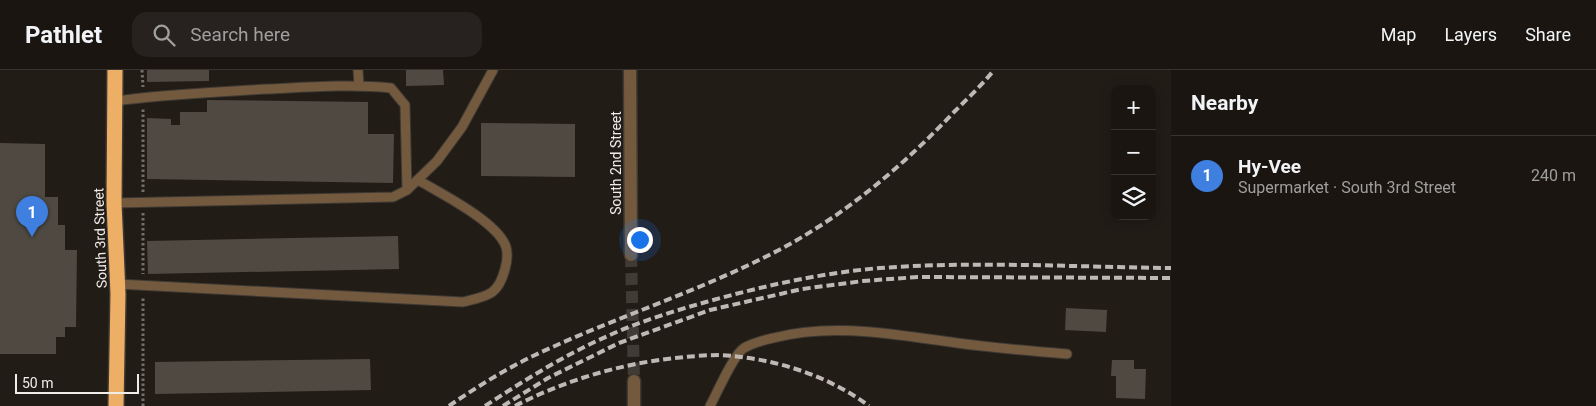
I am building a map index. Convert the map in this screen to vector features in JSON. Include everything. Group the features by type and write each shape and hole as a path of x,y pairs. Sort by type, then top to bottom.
{"highway":[{"name":"South 3rd Street","path":"115,70 116,406"}],"street":[{"name":"South 2nd Street","path":"630,70 631,255"},
{"path":"634,381 634,406"}],"lane":[{"path":"358,70 359,85"},
{"path":"114,203 393,197 407,190 437,161 462,127 493,70"},
{"path":"115,101 144,97 359,85 391,88 405,105 407,190"},
{"path":"117,284 463,302 490,295 502,280 507,262 506,247 497,232 460,204 418,180"},
{"path":"710,406 728,371 743,348 792,333 843,330 877,332 1067,354"}],"path":[{"path":"142,70 144,97 142,406"}],"building":[{"path":"147,70 209,70 209,81 147,82"},
{"path":"406,70 443,70 444,85 406,86"},
{"path":"207,100 368,102 368,134 394,134 393,183 147,179 147,118 171,119 171,125 180,125 180,112 207,112"},
{"path":"481,123 575,124 575,177 481,176"},
{"path":"0,143 45,144 45,197 58,197 58,225 65,225 65,250 77,250 76,327 65,327 65,337 56,337 56,354 0,354"},
{"path":"398,236 399,269 148,274 147,241"},
{"path":"1066,308 1107,310 1106,332 1065,330"},
{"path":"370,359 371,390 155,394 155,362"},
{"path":"1112,360 1134,360 1134,369 1146,369 1145,399 1116,398 1116,376 1111,376"}],"tunnel":[{"path":"631,255 634,381"}],"railway":[{"path":"449,406 511,367 533,356 747,266 802,237 849,206 915,151 994,70"},
{"path":"485,406 562,359 622,330 694,305 792,281 858,270 916,266 989,265 1171,268"},
{"path":"503,406 548,378 619,343 710,310 802,289 863,281 918,277 1171,278"},
{"path":"515,406 555,388 598,373 663,359 720,355 759,360 798,370 835,385 869,406"}],"place":[{"name":"Hy-Vee","path":"32,237"}]}
